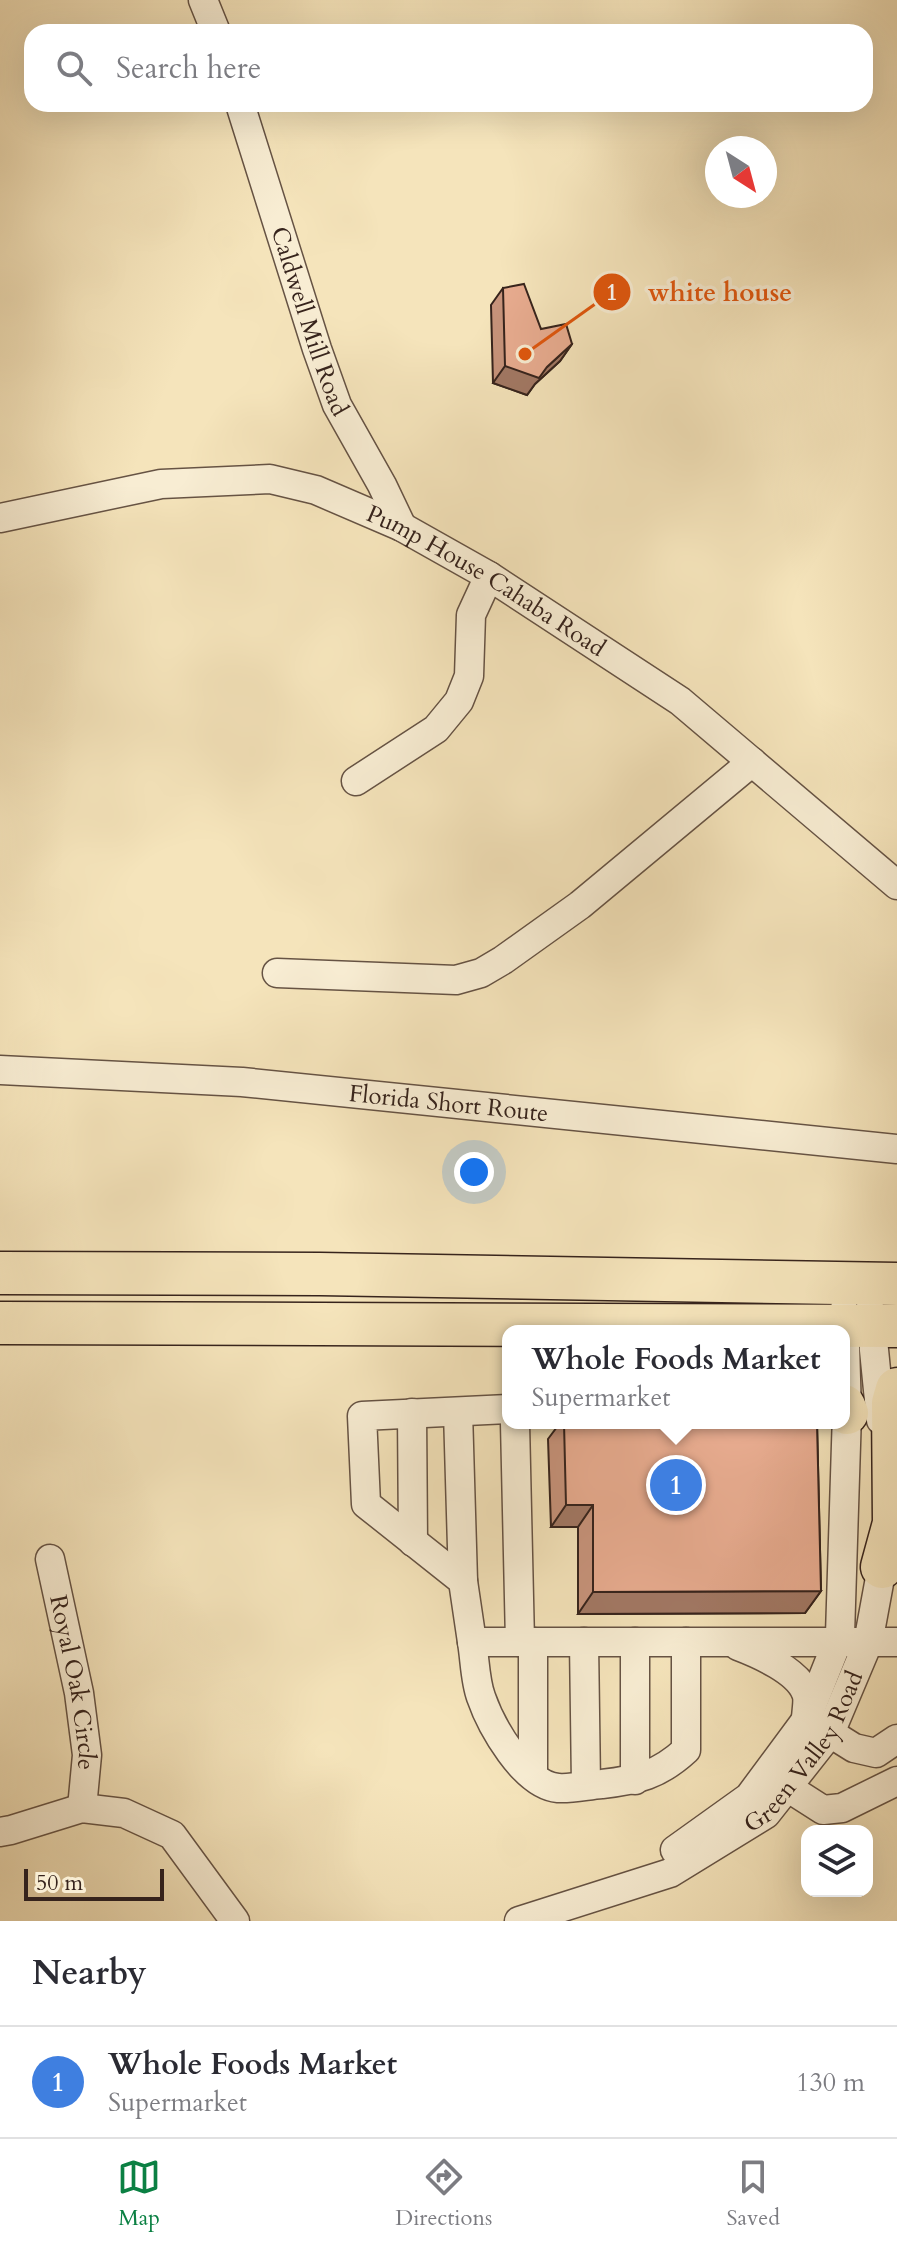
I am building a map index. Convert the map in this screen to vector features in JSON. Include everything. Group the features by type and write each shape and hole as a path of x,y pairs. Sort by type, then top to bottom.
{"highway":[{"path":"0,1273 320,1274 869,1283"},
{"path":"0,1323 502,1327"},
{"path":"850,1327 871,1327"},
{"path":"890,1579 894,1523 893,1403 897,1389"}],"street":[{"path":"203,0 213,24"},
{"name":"Caldwell Mill Road","path":"243,112 337,405 402,527"},
{"name":"Pump House Cahaba Road","path":"0,518 161,484 270,479 316,490 402,527 489,576 680,701 897,885"},
{"path":"356,781 436,729 459,701 469,676 471,615 489,576"},
{"path":"277,973 456,980 481,973 580,905 752,762"},
{"name":"Florida Short Route","path":"0,1070 242,1082 897,1149"},
{"name":"Green Valley Road","path":"517,1921 670,1873 766,1814 787,1787 868,1643 890,1579 869,1283"},
{"name":"Green Valley Road","path":"850,1394 871,1327"},
{"path":"463,1581 366,1504 362,1416 502,1409"},
{"path":"458,1412 463,1581 480,1695 496,1732 521,1766 557,1788 635,1780 671,1765 686,1750 686,1642"},
{"path":"412,1413 413,1542"},
{"path":"515,1429 533,1775"},
{"name":"Green Valley Road","path":"517,1921 664,1858 749,1797 818,1727 840,1635 845,1429"},
{"name":"Royal Oak Circle","path":"50,1559 81,1708 87,1755 82,1808"},
{"path":"472,1642 897,1642"},
{"path":"584,1642 586,1785"},
{"path":"635,1642 635,1780"},
{"path":"726,1642 761,1655 792,1675 807,1694 818,1727 854,1748 876,1753 897,1739"},
{"path":"787,1787 823,1810 842,1808 897,1781"},
{"path":"0,1832 82,1808 124,1813 172,1835 235,1921"}],"building":[{"path":"524,284 541,329 566,324 572,344 539,378 505,366 503,288"},
{"path":"564,1429 817,1429 821,1591 593,1592 593,1505 566,1505"}],"place":[{"name":"white house","path":"525,354"},
{"name":"Whole Foods Market","path":"676,1485"}]}
